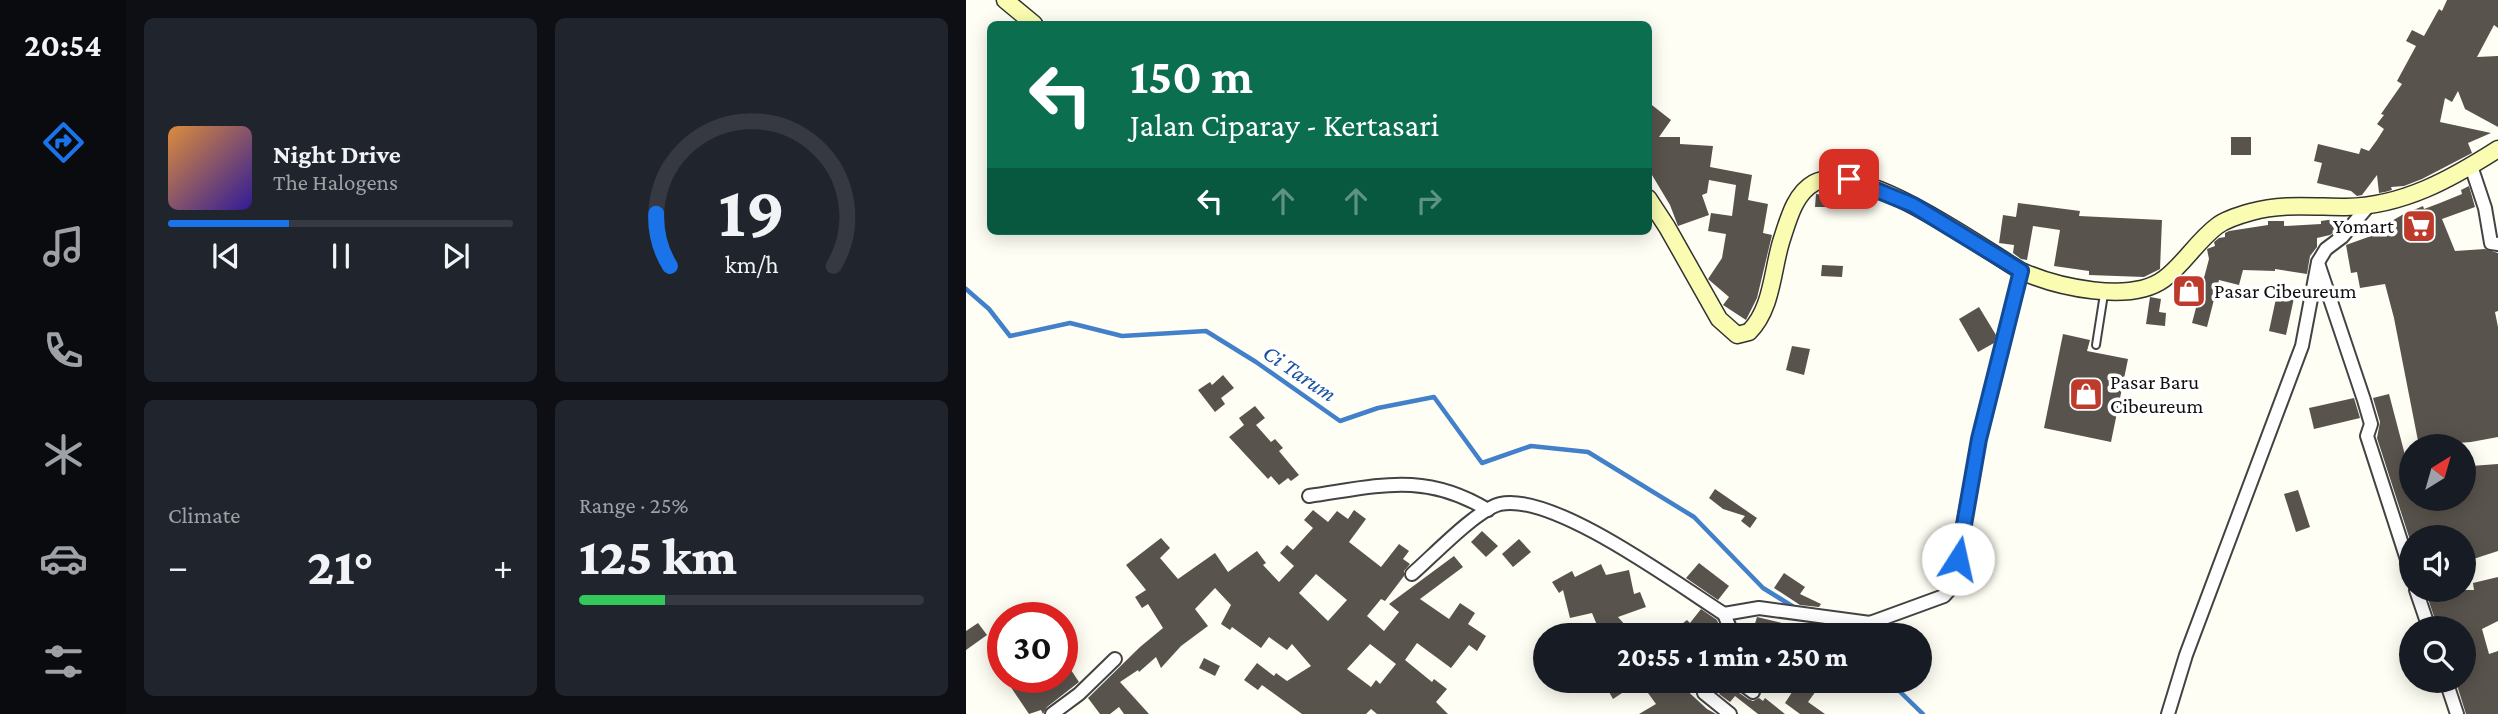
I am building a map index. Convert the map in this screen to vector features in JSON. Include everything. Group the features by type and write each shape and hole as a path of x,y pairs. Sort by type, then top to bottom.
{"main road":[{"path":"1005,0 1030,21"},
{"path":"1652,204 1668,227 1719,319 1737,335 1749,332 1763,309 1785,231 1797,201 1804,190 1816,182 1832,178 1849,179 1913,205 2021,271 2052,283 2104,292 2150,287 2164,279 2217,226 2250,212 2285,206 2348,207 2407,197 2471,166 2498,149"}],"street":[{"path":"2471,166 2485,208 2491,243 2498,244"},
{"path":"2168,714 2186,656 2302,346 2318,262 2326,248 2342,237 2370,204"},
{"path":"2318,262 2364,400 2371,424 2367,436 2399,535"},
{"path":"1724,614 1759,608 1870,623 1944,596 1952,587 1982,427 2021,271"},
{"path":"1309,496 1410,483 1452,491 1488,510"},
{"path":"1412,575 1488,510 1501,504 1518,503 1535,506 1585,527 1724,614 1728,623"},
{"path":"1052,714 1086,688 1115,659"},
{"path":"1704,693 1730,714"},
{"path":"2450,693 2457,714"}],"lane":[{"path":"2096,345 2104,292"}],"building":[{"path":"2447,0 2498,0 2498,28 2494,25 2477,57 2498,56 2498,127 2465,109 2458,91 2452,102 2445,98 2440,122 2491,133 2468,143 2472,153 2422,179 2404,186 2391,187 2392,190 2385,192 2379,193 2377,175 2362,195 2357,196 2351,191 2317,183 2322,163 2314,161 2318,144 2359,154 2361,148 2369,151 2377,140 2384,129 2377,124 2384,115 2381,114 2402,84 2397,81 2416,46 2406,41 2412,30 2424,36"},
{"path":"1652,105 1671,120 1659,137 1680,137 1680,144 1713,146 1710,167 1752,175 1748,200 1768,204 1763,233 1772,235 1757,298 1746,320 1723,305 1729,297 1708,279 1722,258 1726,234 1708,231 1711,213 1732,216 1736,185 1709,180 1707,193 1702,195 1709,215 1678,226 1670,205 1652,175"},
{"path":"2231,137 2251,137 2251,155 2231,155"},
{"path":"2469,186 2475,207 2442,219 2455,251 2485,249 2498,253 2498,311 2495,312 2498,327 2498,437 2476,441 2476,434 2417,434 2385,284 2360,288 2357,272 2351,273 2346,245 2385,231 2383,226 2402,215 2462,194 2461,190"},
{"path":"1829,191 1857,195 1856,207 1815,207 1816,194 1829,196"},
{"path":"2018,203 2080,211 2079,216 2162,220 2160,269 2144,277 2089,275 2089,271 2054,266 2060,230 2033,226 2027,260 2021,259 2013,253 2014,245 1999,243 2003,215 2016,217"},
{"path":"2335,219 2336,231 2317,238 2317,247 2310,256 2307,274 2275,269 2243,270 2239,285 2219,280 2207,327 2192,323 2209,259 2207,249 2215,246 2214,242 2225,237 2225,233 2268,225 2268,221 2284,221 2284,226 2321,224 2321,221"},
{"path":"1822,265 1843,266 1842,277 1821,276"},
{"path":"2277,294 2294,298 2286,335 2269,331"},
{"path":"2150,297 2161,299 2159,312 2166,313 2165,326 2146,324"},
{"path":"1979,307 1996,335 1994,343 1978,352 1959,319"},
{"name":"Pasar Baru Cibeureum","path":"2063,334 2090,340 2087,351 2128,359 2111,442 2044,428"},
{"path":"1792,346 1810,349 1804,375 1786,370"},
{"path":"1223,375 1234,388 1221,398 1225,404 1215,412 1198,390 1210,382 1212,385"},
{"path":"2389,394 2399,434 2399,506 2377,438 2380,422 2373,398"},
{"path":"2354,398 2360,418 2314,429 2309,408"},
{"path":"1255,406 1265,418 1256,425 1271,442 1275,439 1283,448 1279,451 1299,475 1291,481 1288,478 1279,485 1271,476 1268,479 1229,437 1244,425 1239,418"},
{"path":"2498,464 2498,551 2476,558 2476,525 2405,525 2401,511 2476,511 2476,466"},
{"path":"1715,489 1757,518 1750,528 1741,521 1745,516 1723,509 1709,498"},
{"path":"2298,490 2310,527 2296,532 2284,494"},
{"path":"1313,510 1328,522 1337,511 1348,519 1354,510 1366,519 1349,542 1381,567 1399,544 1409,551 1403,559 1410,564 1404,571 1404,576 1385,601 1381,599 1367,616 1384,631 1399,612 1389,604 1454,556 1463,567 1420,599 1449,619 1460,603 1475,613 1468,624 1486,636 1477,651 1469,645 1451,668 1417,643 1405,660 1432,682 1434,679 1447,689 1436,702 1448,714 1377,714 1371,709 1366,714 1302,714 1262,685 1258,690 1244,680 1257,663 1274,676 1276,673 1287,681 1311,666 1292,644 1287,650 1269,637 1261,648 1232,627 1230,630 1221,624 1231,605 1215,588 1195,609 1208,626 1181,646 1161,668 1156,657 1139,672 1138,670 1120,682 1149,714 1124,714 1119,707 1110,714 1100,714 1088,698 1163,628 1148,604 1142,608 1135,597 1146,590 1126,565 1161,538 1170,548 1160,558 1178,579 1215,553 1228,572 1257,551 1266,563 1263,565 1279,582 1294,566 1280,553 1287,545 1293,550 1313,528 1304,520","holes":["1316,574 1347,600 1328,621 1299,593","1370,644 1396,664 1380,684 1376,680 1371,687 1347,669"]},
{"path":"1482,531 1498,546 1486,557 1471,542"},
{"path":"1519,539 1531,552 1513,567 1502,554"},
{"path":"1699,563 1729,586 1718,600 1686,578"},
{"path":"1601,564 1606,575 1629,570 1634,594 1640,592 1646,607 1618,617 1623,623 1596,623 1592,613 1570,618 1563,590 1559,593 1552,582 1572,571 1575,577"},
{"path":"1784,573 1805,587 1800,594 1821,604 1819,607 1800,605 1774,588"},
{"path":"2498,577 2498,621 2482,629 2489,654 2498,651 2498,714 2466,714 2459,693 2476,693 2476,616 2434,616 2429,602 2476,602 2476,582"},
{"path":"1701,609 1718,623 1690,623"},
{"path":"1757,617 1782,623 1755,623"},
{"path":"978,623 987,635 966,650 966,631"},
{"path":"1204,658 1220,666 1215,676 1199,668"},
{"path":"1015,693 1065,693 1047,707 1043,714 1041,710 1029,714"},
{"path":"1610,693 1622,693 1613,699"},
{"path":"1648,693 1690,693 1716,714 1639,714 1656,704"},
{"path":"1739,693 1753,701 1759,698 1763,701 1765,698 1785,714 1758,714 1735,696 1730,702 1719,694"},
{"path":"1792,693 1815,693 1808,702 1825,714 1800,714 1785,703"}],"waterway":[{"name":"Ci Tarum","path":"966,289 989,309 1010,336 1070,323 1122,336 1206,331 1256,362 1340,421 1378,408 1434,397 1482,463 1531,446 1588,452 1694,517 1763,588 1797,609"},
{"name":"Ci Tarum","path":"1901,693 1923,714"}],"place":[{"name":"Yomart","path":"2419,226"},
{"name":"Pasar Cibeureum","path":"2189,291"},
{"name":"Pasar Baru Cibeureum","path":"2086,394"}],"route":[{"path":"1849,179 1913,205 2021,271 1979,439 1958,559"}]}
